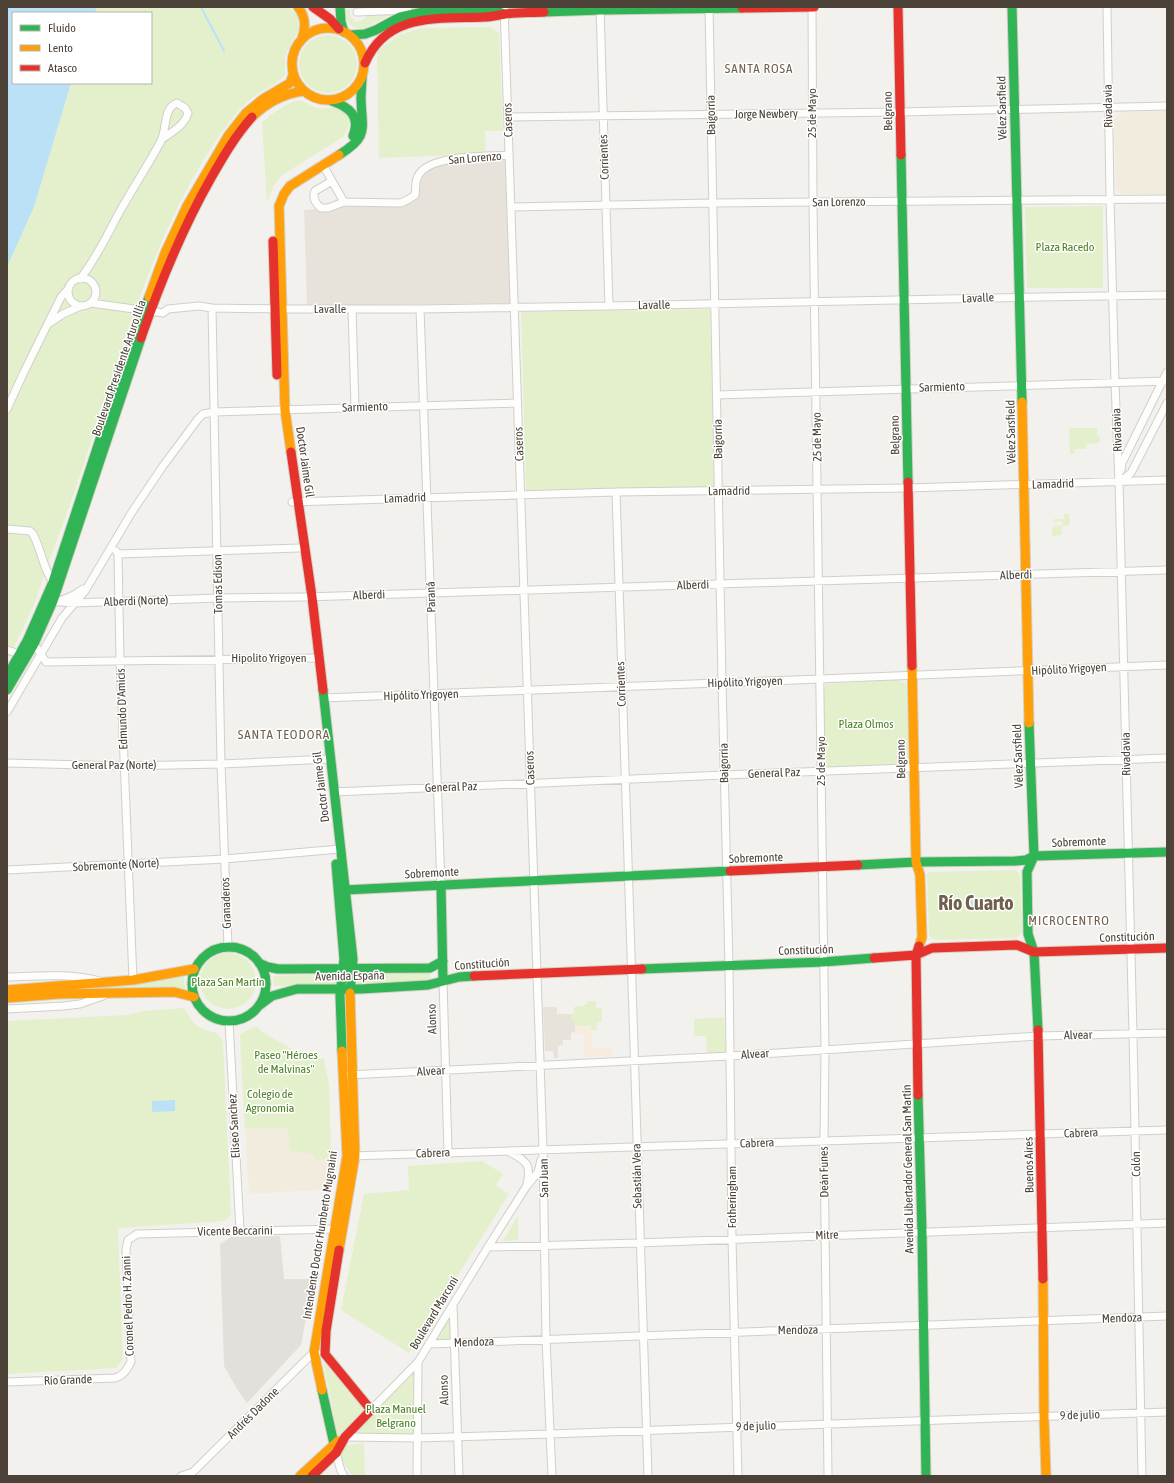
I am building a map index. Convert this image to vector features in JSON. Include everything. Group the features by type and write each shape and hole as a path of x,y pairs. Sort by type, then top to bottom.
{"main road":[{"path":"298,7 304,17 305,30 302,39 294,51 292,63 293,75 297,84 303,91 317,99 332,101 351,93 358,86 362,77 365,63 377,42 394,29 409,22 430,19 494,17 504,10"},
{"path":"313,7 328,23 345,32 358,43 363,53 365,63"},
{"path":"328,23 330,7"},
{"path":"340,7 341,22 345,32"},
{"path":"345,32 365,34 372,32 408,11 813,7"},
{"name":"Belgrano","path":"898,7 916,862"},
{"name":"Vélez Sarsfield","path":"1012,7 1022,385 1025,574 1034,856"},
{"path":"302,39 328,23"},
{"name":"Boulevard Presidente Arturo Illia","path":"7,690 30,643 55,585 165,253 186,206 228,136 246,113 263,99 285,87 290,82 293,75"},
{"name":"Doctor Jaime Gil","path":"278,309 280,203 286,190 290,186 353,146 362,133 364,122 361,99 362,77"},
{"name":"Boulevard Presidente Arturo Illia","path":"147,310 193,210 234,140 251,118 259,111 290,94 303,91"},
{"name":"Doctor Jaime Gil","path":"332,101 343,104 353,114 356,123 356,131 352,138 347,142 286,181 276,194 272,209 282,410 309,597 337,850 345,890"},
{"name":"Doctor Jaime Gil","path":"295,501 299,548 309,597"},
{"name":"Boulevard Presidente Arturo Illia","path":"7,676 20,654 30,643 56,601 55,585"},
{"name":"Doctor Jaime Gil","path":"315,658 323,698 327,760 334,792 337,850"},
{"name":"Intendente Doctor Humberto Mugnaini","path":"337,850 344,959 348,969 350,988 347,1075"},
{"name":"Sobremonte","path":"345,890 916,862 1015,861 1026,860 1034,856 1167,852"},
{"name":"Buenos Aires","path":"1034,856 1027,872 1028,934 1034,952 1038,1036 1046,1476"},
{"name":"Avenida Libertador General San Martín","path":"916,862 920,875 922,937 916,955 918,1137 922,1233 926,1476"},
{"name":"Alonso","path":"441,885 443,981"},
{"name":"Intendente Doctor Humberto Mugnaini","path":"325,1354 326,1331 351,1156 347,1075 340,988 353,959 345,890"},
{"name":"Constitución","path":"443,981 464,976 823,962 916,955 932,948 1017,945 1034,952 1167,948"},
{"path":"228,947 240,948 251,954 260,963 266,984 260,1005 252,1014 229,1022 218,1020 208,1015 200,1007 194,997 191,986 194,969 206,954 216,949 228,947"},
{"name":"Avenida España","path":"260,963 268,967 278,969 348,969 430,968 442,961"},
{"path":"7,990 133,980 194,969"},
{"name":"Avenida España","path":"260,1005 272,996 297,989 428,985 443,981"},
{"path":"7,998 59,994 174,992 194,997"},
{"name":"Intendente Doctor Humberto Mugnaini","path":"335,1448 314,1352 340,1229"},
{"path":"325,1354 332,1365 371,1410"},
{"name":"Boulevard Marconi","path":"312,1476 335,1448 371,1410"},
{"name":"Boulevard Marconi","path":"300,1476 335,1448"}],"street":[{"name":"25 de Mayo","path":"813,7 812,113 818,490 821,867"},
{"name":"Rivadavia","path":"1107,7 1110,199 1119,482 1128,853"},
{"name":"Baigorria","path":"709,8 726,871"},
{"name":"Corrientes","path":"601,9 609,306"},
{"name":"Caseros","path":"504,10 521,496 526,690 534,880"},
{"path":"357,12 408,11"},
{"path":"7,409 61,297 73,282 83,279 162,139 169,109 172,105 177,104 185,108 188,113 187,119 162,139"},
{"name":"Jorge Newbery","path":"508,117 900,112 1167,106"},
{"name":"San Lorenzo","path":"332,181 315,191 313,196 316,204 321,208 328,208 344,202 402,203 415,195 418,177 424,169 436,163 449,160 509,155"},
{"path":"323,165 344,202"},
{"name":"San Lorenzo","path":"511,207 712,203 1167,199"},
{"path":"83,279 94,286 104,305"},
{"path":"68,288 70,300 73,304 81,306"},
{"path":"48,324 64,314 91,303 95,295 95,290"},
{"name":"Lavalle","path":"91,303 163,313 168,309 199,306 212,308 278,309 420,309 1113,295 1167,296"},
{"name":"Tomas Edison","path":"212,308 221,764 225,859"},
{"path":"352,309 355,407"},
{"name":"Paraná","path":"420,309 441,885"},
{"path":"1119,482 1122,463 1165,381 1167,372"},
{"name":"Sarmiento","path":"717,395 1165,381"},
{"name":"Sarmiento","path":"214,412 517,403"},
{"path":"1119,482 1130,473 1167,403"},
{"path":"7,712 62,618 89,586 136,506 163,466 198,419 203,414 214,412"},
{"name":"Lamadrid","path":"295,501 521,496 616,492 908,488 1167,480"},
{"name":"Corrientes","path":"616,492 627,876"},
{"path":"7,529 30,531 33,534 45,569 55,585"},
{"path":"112,546 118,554 299,548"},
{"name":"Edmundo D'Amicis","path":"118,554 120,660 129,864"},
{"name":"Alberdi","path":"218,598 309,597 1167,570"},
{"path":"56,601 74,595 89,586"},
{"name":"Alberdi (Norte)","path":"56,601 74,603 218,598"},
{"path":"30,643 41,654"},
{"path":"7,650 20,654"},
{"name":"Hipolito Yrigoyen","path":"41,654 46,662 220,658 315,658"},
{"name":"Hipólito Yrigoyen","path":"323,698 434,695 1167,664"},
{"name":"General Paz","path":"334,792 1167,758"},
{"path":"221,764 327,760"},
{"name":"General Paz (Norte)","path":"7,763 124,766 221,764"},
{"path":"225,859 337,850"},
{"name":"Colón","path":"1128,853 1142,1413 1142,1476"},
{"name":"Sobremonte (Norte)","path":"7,870 225,859"},
{"name":"Granaderos","path":"225,859 228,947"},
{"path":"129,864 133,980"},
{"name":"Deán Funes","path":"821,867 825,1049 824,1140 828,1476"},
{"name":"Fotheringham","path":"726,871 732,1240 738,1476"},
{"name":"Sebastián Vera","path":"627,876 637,1148 638,1243 648,1476"},
{"name":"San Juan","path":"534,880 543,1150 546,1339 552,1476"},
{"path":"7,977 62,975 83,976 106,982"},
{"name":"Alonso","path":"443,981 448,1152"},
{"path":"7,1009 80,1004 110,993"},
{"name":"Eliseo Sanchez","path":"229,1022 240,1231"},
{"name":"Alvear","path":"347,1075 730,1056 1038,1036 1167,1033"},
{"name":"Cabrera","path":"351,1156 1167,1130"},
{"name":"Boulevard Marconi","path":"371,1410 418,1362 488,1247 526,1187 538,1172 543,1150"},
{"name":"Boulevard Marconi","path":"508,1151 522,1159 528,1165 530,1172 526,1187"},
{"name":"Mitre","path":"488,1247 732,1240 825,1235 922,1233 1167,1223"},
{"name":"Vicente Beccarini","path":"128,1240 137,1234 340,1229"},
{"name":"Coronel Pedro H. Zanni","path":"126,1371 131,1362 126,1249 128,1240"},
{"name":"Alonso","path":"453,1303 459,1476"},
{"name":"Mendoza","path":"429,1344 1167,1316"},
{"path":"314,1352 325,1354"},
{"name":"Andrés Dadone","path":"182,1476 194,1474 314,1352"},
{"path":"417,1476 418,1362"},
{"name":"Río Grande","path":"7,1382 115,1378 122,1376 126,1371"},
{"name":"9 de julio","path":"345,1437 458,1437 1167,1412"},
{"name":"Intendente Doctor Humberto Mugnaini","path":"335,1448 341,1471 344,1476"}],"shaded area":[{"path":"1167,111 1167,194 1123,194 1116,189 1114,119 1122,112"},
{"path":"449,160 505,160 511,303 307,306 304,210 416,200 417,180 424,169"},
{"path":"543,1007 557,1007 557,1014 571,1014 571,1021 575,1021 575,1032 571,1033 571,1040 563,1040 563,1045 558,1046 558,1058 554,1058 553,1051 545,1051"},
{"path":"575,1026 591,1026 592,1048 612,1048 612,1057 584,1057 583,1034 575,1034"},
{"path":"240,1046 265,1066 329,1084 332,1189 249,1194"},
{"path":"280,1236 284,1279 313,1279 301,1345 247,1403 224,1366 220,1244 231,1237"}],"green space":[{"path":"97,7 288,7 299,17 301,26 285,56 285,75 278,82 253,97 241,108 220,134 196,173 169,226 157,252 136,307 37,597 7,660 7,267 34,207 71,84 152,84 152,12 95,12"},
{"path":"345,10 350,10 350,16 355,22 361,21 368,16 390,15 369,26 356,28 351,26 347,20"},
{"path":"490,27 499,33 503,131 485,131 486,154 379,158 377,51 399,35 421,28"},
{"path":"322,35 334,35 349,43 357,58 357,70 349,85 334,93 322,93 307,85 299,70 299,58 307,43"},
{"path":"299,100 317,108 336,108 341,110 348,116 348,128 343,137 282,175 274,185 267,203 262,122 284,106"},
{"name":"Plaza Racedo","path":"1103,206 1103,288 1027,288 1025,207"},
{"path":"710,309 714,487 526,490 521,312"},
{"path":"1069,428 1097,428 1097,436 1100,437 1099,443 1086,444 1086,449 1075,449 1074,454 1070,454"},
{"path":"1064,514 1069,514 1070,525 1063,526 1061,535 1052,536 1052,527 1063,525 1062,521 1054,522 1054,519 1064,519"},
{"name":"Plaza Olmos","path":"898,680 906,684 907,689 909,762 900,765 831,768 827,766 825,762 823,691 826,684"},
{"path":"1015,870 1020,876 1022,931 1019,936 1016,938 936,940 931,938 929,935 927,875 929,872"},
{"name":"Plaza San Martín","path":"228,953 239,955 248,961 254,970 256,981 254,992 248,1001 239,1007 228,1009 217,1007 208,1001 202,992 200,981 202,970 208,961 217,955"},
{"path":"430,972 430,982 357,984 359,975"},
{"path":"337,974 335,984 274,986 273,976"},
{"path":"184,977 185,989 93,988"},
{"path":"587,1001 596,1001 596,1008 602,1008 602,1022 597,1022 597,1030 591,1030 591,1026 575,1026 575,1021 571,1021 571,1014 574,1013 574,1007 584,1006 587,1004"},
{"path":"184,1008 191,1019 200,1028 217,1033 223,1041 231,1215 225,1221 118,1228 123,1360 116,1368 7,1374 7,1021 127,1015 143,1011"},
{"path":"724,1017 726,1053 707,1054 706,1036 694,1036 694,1019"},
{"name":"Colegio de Agronomia","path":"256,1026 262,1032 310,1059 324,1059 329,1084 331,1159 316,1160 314,1154 290,1150 288,1128 245,1128 240,1034"},
{"path":"482,1161 503,1174 496,1185 509,1194 409,1353 341,1310 364,1194 409,1190 408,1166"},
{"path":"518,1216 518,1240 503,1241"},
{"path":"452,1310 452,1340 434,1341"},
{"path":"323,1361 364,1409 338,1437"},
{"name":"Plaza Manuel Belgrano","path":"414,1371 413,1434 352,1435"},
{"path":"364,1443 365,1476 352,1475 336,1453 348,1445"}],"water":[{"path":"7,7 97,7 95,12 12,12 12,84 71,84 34,207 7,267"},
{"path":"973,898 977,898 981,904 977,910 973,910 969,906 969,902"},
{"path":"175,1100 175,1111 152,1112 152,1101"}],"waterway":[{"path":"201,7 224,51"}],"traffic: fast":[{"path":"340,7 341,22 344,32"},
{"path":"1012,7 1022,402"},
{"path":"544,12 742,8"},
{"path":"351,35 365,34 376,30 400,17 428,11 494,10 504,14"},
{"path":"339,155 355,143 362,132 362,77"},
{"path":"332,101 344,106 352,113 355,123 353,136"},
{"path":"901,155 908,482"},
{"path":"7,676 27,641 53,582 133,339 149,297"},
{"path":"7,690 34,644 53,601 141,338"},
{"path":"323,690 353,959 350,993"},
{"path":"1029,723 1034,856 1027,872 1028,934 1034,952 1038,1030"},
{"path":"858,865 916,862 1015,861 1026,860 1034,856 1167,852"},
{"path":"336,864 344,959 340,995 342,1051"},
{"path":"345,890 730,871"},
{"path":"441,885 443,981"},
{"path":"229,947 250,953 260,963 266,984 260,1005 250,1015 229,1021 208,1015 198,1005 192,984 198,963 208,953 229,947"},
{"path":"642,969 823,962 874,958"},
{"path":"259,963 278,969 430,968 443,961"},
{"path":"260,1005 272,996 297,989 361,989 428,985 459,977 474,976"},
{"path":"918,1095 926,1476"},
{"path":"322,1390 336,1453"}],"traffic: slow":[{"path":"298,7 304,18 302,39"},
{"path":"321,28 335,28 342,30 354,38 362,50 364,64 362,78 354,90 342,98 335,100 321,100 314,98 302,90 294,78 292,71 292,57 294,50 302,38 314,30 321,28"},
{"path":"149,297 165,253 187,206 228,136 246,113 263,99 290,83 293,75"},
{"path":"252,117 263,107 275,100 289,94 303,91"},
{"path":"291,452 285,410 279,206 284,194 290,186 339,155"},
{"path":"1022,402 1029,723"},
{"path":"912,666 916,862 920,875 922,937 919,946"},
{"path":"7,990 133,980 194,969"},
{"path":"7,998 59,994 174,992 194,997"},
{"path":"339,1250 355,1156 350,993"},
{"path":"322,1390 314,1352 347,1156 342,1051"},
{"path":"1043,1279 1046,1476"},
{"path":"300,1476 338,1441"}],"traffic: jam":[{"path":"313,7 330,19 339,29"},
{"path":"742,8 814,7"},
{"path":"898,7 901,155"},
{"path":"365,63 375,46 386,35 400,27 416,22 432,19 487,17 510,13 544,12"},
{"path":"141,338 164,277 200,197 225,154 252,117"},
{"path":"273,241 277,375"},
{"path":"291,452 312,597 323,690"},
{"path":"908,482 912,666"},
{"path":"730,871 858,865"},
{"path":"874,958 916,955 932,948 1017,945 1034,952 1167,948"},
{"path":"918,1095 916,955 919,946"},
{"path":"474,976 642,969"},
{"path":"1038,1030 1043,1279"},
{"path":"312,1476 336,1453 345,1437 371,1410 325,1354 326,1331 339,1250"}],"district":[{"name":"SANTA ROSA","path":"759,68"},
{"name":"SANTA TEODORA","path":"284,734"},
{"name":"Río Cuarto","path":"976,903"},
{"name":"MICROCENTRO","path":"1069,920"}],"park label":[{"name":"Paseo \"Héroes de Malvinas\"","path":"286,1062"}]}
